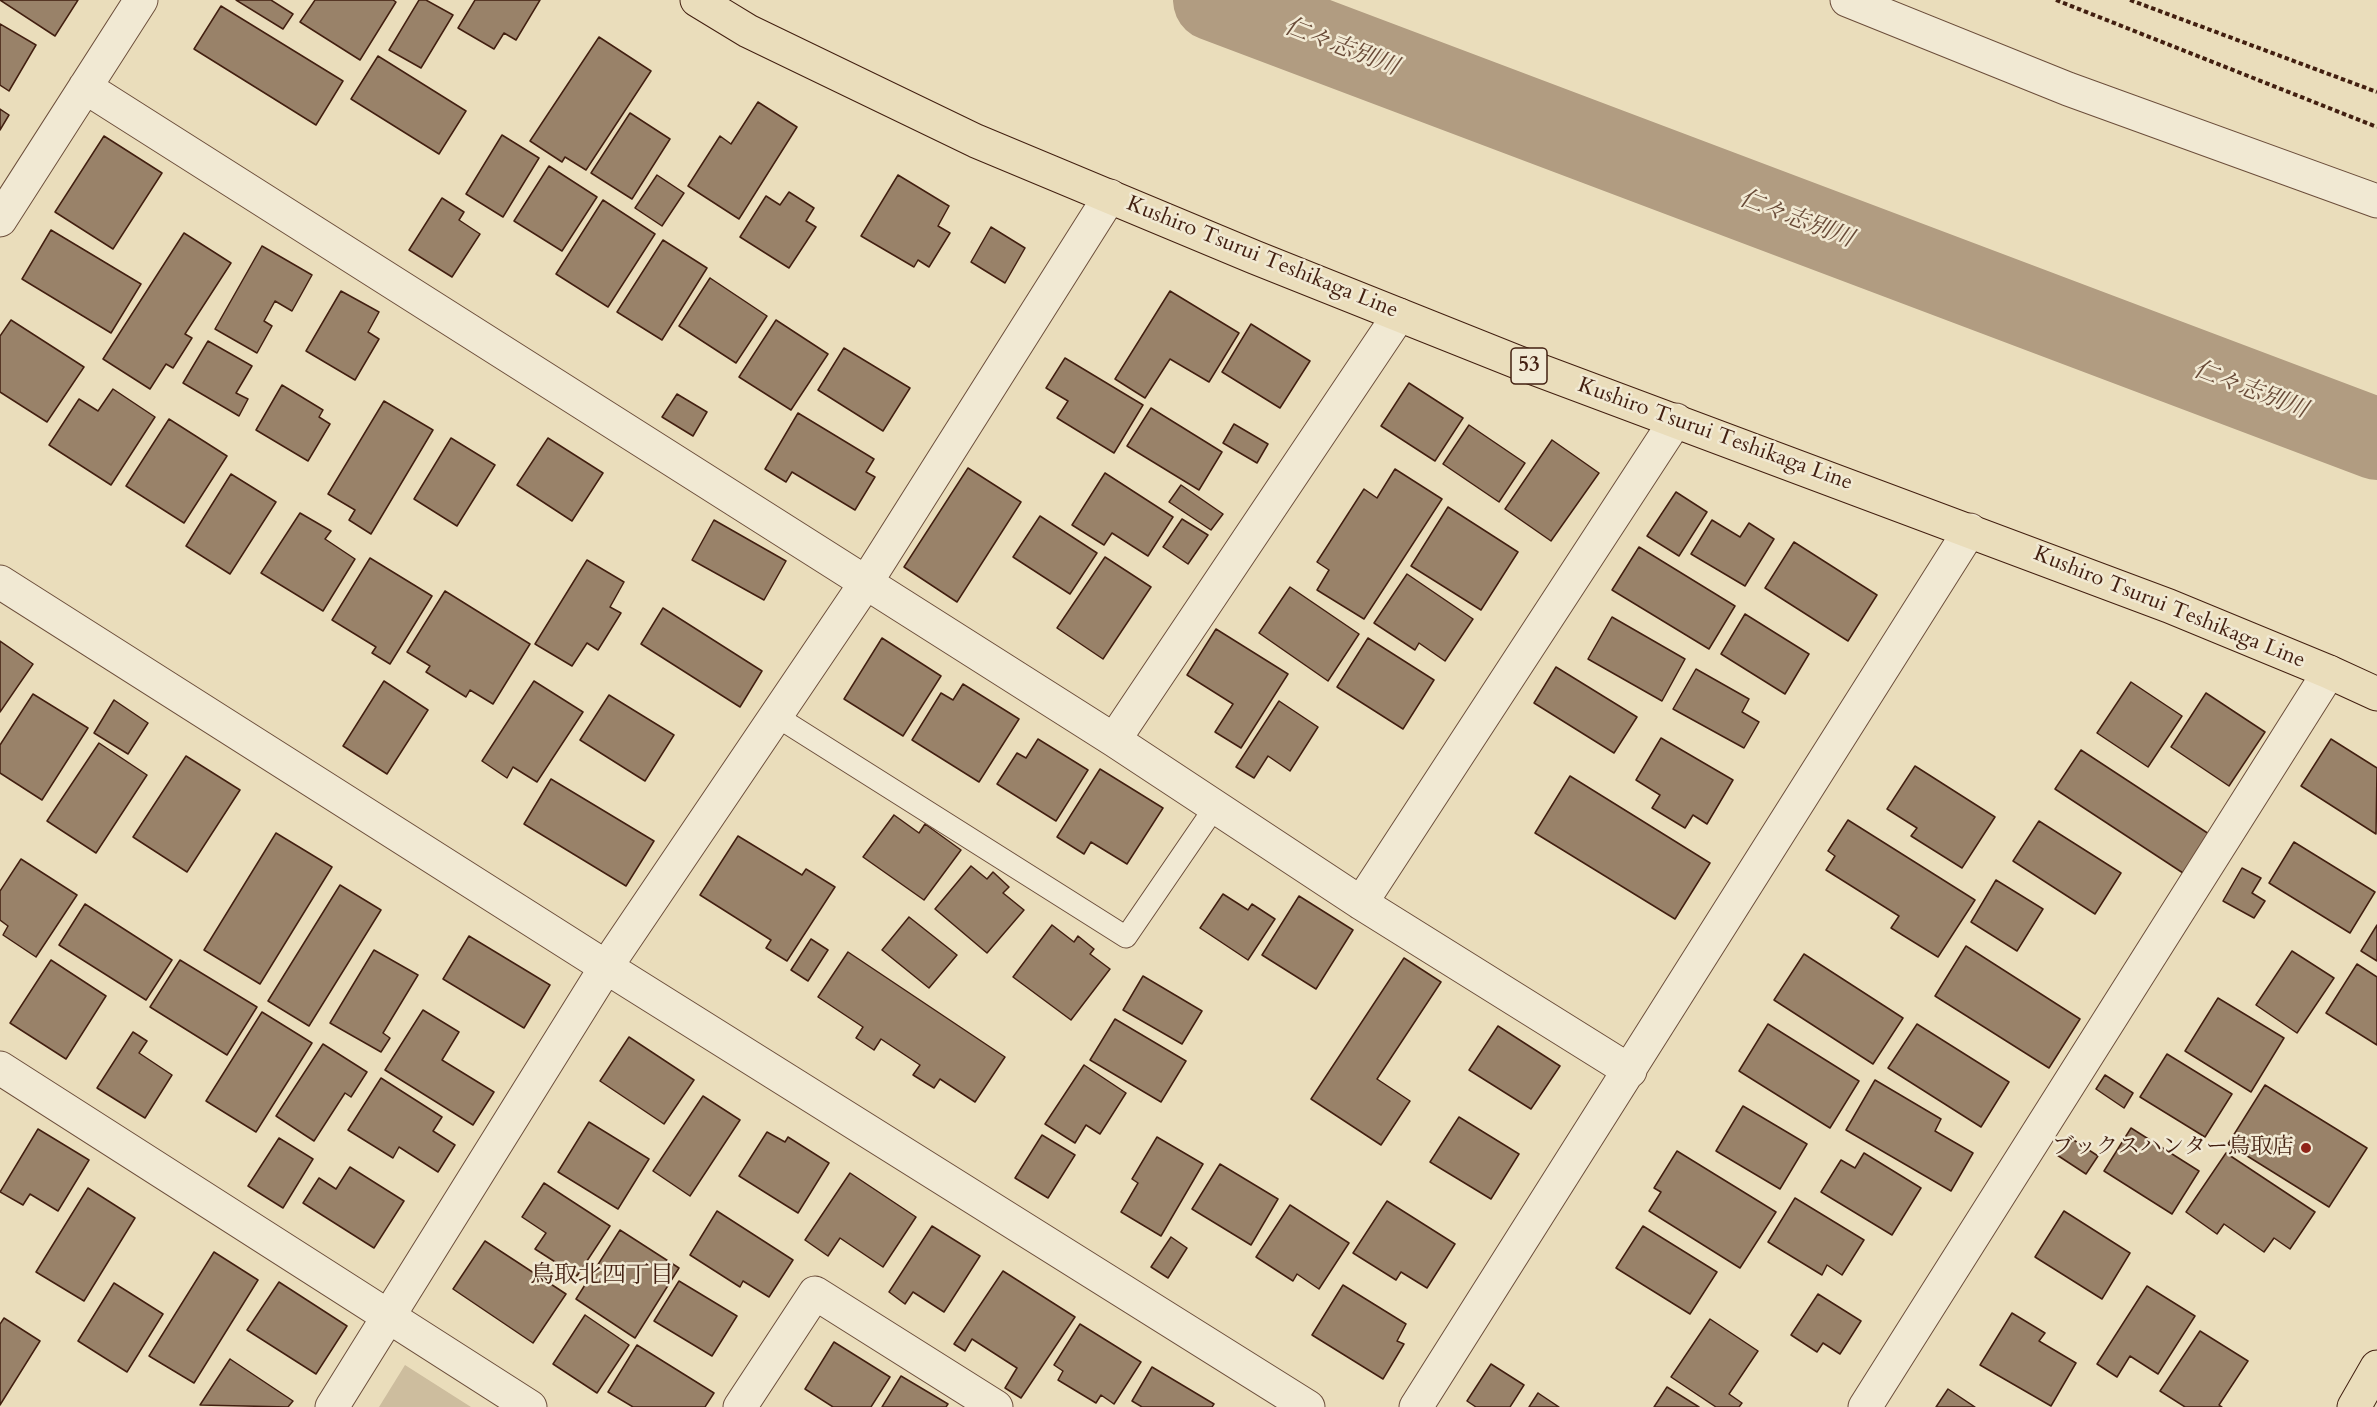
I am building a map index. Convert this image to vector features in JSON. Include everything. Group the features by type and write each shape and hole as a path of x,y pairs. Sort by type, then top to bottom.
{"main road":[{"name":"Kushiro Tsurui Teshikaga Line","path":"698,0 748,31 976,141 1399,315 1970,530 2330,672 2377,694"},
{"path":"2354,1407 2377,1367"}],"street":[{"path":"0,220 141,0"},
{"path":"1847,0 2068,89 2377,201"},
{"path":"85,87 1114,740 1360,903 1630,1071"},
{"path":"332,1407 606,967 865,584 1110,196"},
{"path":"1114,740 1399,315"},
{"path":"1360,903 1676,420"},
{"path":"1416,1407 1970,530"},
{"path":"0,582 606,967 1308,1407"},
{"path":"1865,1407 2330,672"},
{"path":"0,1068 530,1407"},
{"path":"740,1407 815,1293 996,1407"}],"lane":[{"path":"776,716 1126,937 1215,807"}],"path":[{"path":"2056,0 2377,127"},
{"path":"2130,0 2377,92"}],"shaded area":[{"path":"405,1365 471,1407 379,1407"}],"building":[{"path":"0,0 78,0 55,36"},
{"path":"236,0 271,0 293,14 283,29"},
{"path":"315,0 393,0 396,2 360,60 300,22"},
{"path":"419,0 426,0 453,15 421,68 389,50"},
{"path":"475,0 540,0 516,40 504,33 494,49 458,28"},
{"path":"221,6 343,81 316,125 194,49"},
{"path":"0,24 36,45 9,91 0,85"},
{"path":"599,37 651,71 586,170 565,157 562,162 530,141"},
{"path":"378,56 466,111 439,154 351,99"},
{"path":"758,102 797,127 739,219 688,186 720,136 731,144"},
{"path":"0,109 9,115 0,130"},
{"path":"630,113 670,139 632,199 591,173"},
{"path":"502,135 539,158 503,217 466,194"},
{"path":"104,136 162,173 113,249 55,212"},
{"path":"549,166 597,197 562,251 514,221"},
{"path":"657,175 684,193 662,226 635,208"},
{"path":"898,175 949,206 938,226 950,233 929,267 918,260 914,267 861,236"},
{"path":"789,192 814,208 806,221 816,227 789,268 740,237 766,196 780,205"},
{"path":"442,198 464,212 459,220 480,234 452,277 409,250"},
{"path":"603,200 655,234 608,307 556,274"},
{"path":"991,227 1025,248 1005,283 971,262"},
{"path":"51,230 141,284 111,333 22,279"},
{"path":"184,233 231,263 185,334 192,338 173,368 166,364 150,389 103,359"},
{"path":"663,240 707,268 662,340 617,312"},
{"path":"262,246 312,275 292,311 275,301 264,321 272,326 257,353 215,329"},
{"path":"710,278 767,316 736,363 679,326"},
{"path":"341,291 379,312 368,332 379,339 355,380 306,351"},
{"path":"1170,291 1239,333 1209,382 1170,359 1145,398 1115,379"},
{"path":"11,320 84,367 47,422 0,392 0,336"},
{"path":"776,320 828,354 791,410 739,377"},
{"path":"1251,324 1310,361 1280,408 1222,372"},
{"path":"208,341 252,366 236,393 248,399 239,416 183,383"},
{"path":"844,348 910,388 883,431 818,390"},
{"path":"1065,358 1143,405 1114,453 1057,418 1068,401 1046,388"},
{"path":"1409,383 1463,418 1435,461 1381,426"},
{"path":"282,385 323,410 319,417 330,424 308,461 256,430"},
{"path":"113,389 155,417 111,485 49,445 79,399 98,411"},
{"path":"677,394 707,412 693,436 662,417"},
{"path":"384,401 433,430 371,534 349,520 355,510 328,494"},
{"path":"1151,408 1222,452 1199,490 1127,446"},
{"path":"798,413 874,459 866,472 875,477 855,510 792,472 786,482 765,469"},
{"path":"169,419 227,456 184,523 126,486"},
{"path":"1234,424 1268,444 1257,463 1223,443"},
{"path":"1469,425 1525,463 1499,502 1443,464"},
{"path":"451,438 495,465 457,526 414,499"},
{"path":"548,438 603,473 572,521 517,485"},
{"path":"1552,440 1599,473 1551,541 1505,509"},
{"path":"968,468 1021,502 957,602 904,567"},
{"path":"1395,469 1442,499 1364,619 1317,590 1329,570 1317,562 1364,489 1377,498"},
{"path":"1105,473 1173,517 1148,556 1112,533 1104,545 1072,525"},
{"path":"231,474 276,502 230,574 186,546"},
{"path":"1181,485 1223,514 1211,530 1169,502"},
{"path":"1676,492 1707,512 1679,556 1647,536"},
{"path":"1448,507 1518,552 1481,610 1411,566"},
{"path":"300,513 331,531 325,539 355,559 323,611 261,573"},
{"path":"1040,516 1097,553 1070,594 1013,557"},
{"path":"1182,519 1208,535 1188,564 1163,547"},
{"path":"714,520 786,561 764,600 692,560"},
{"path":"1712,520 1740,537 1749,523 1774,539 1745,586 1691,554"},
{"path":"1794,542 1877,595 1848,641 1765,588"},
{"path":"1639,547 1735,606 1709,649 1612,590"},
{"path":"1105,557 1151,587 1103,659 1057,628"},
{"path":"370,558 432,596 390,664 372,653 376,647 332,620"},
{"path":"587,560 624,582 610,607 621,613 598,650 587,643 572,666 535,644"},
{"path":"1407,574 1473,619 1445,661 1419,643 1415,650 1374,623"},
{"path":"1290,587 1359,634 1328,681 1259,633"},
{"path":"445,591 530,644 493,704 470,690 466,697 426,672 430,666 407,652"},
{"path":"663,608 762,671 740,707 641,644"},
{"path":"1745,614 1809,654 1785,694 1721,654"},
{"path":"1612,617 1685,659 1662,701 1588,659"},
{"path":"1216,629 1288,674 1241,748 1215,732 1233,704 1187,675"},
{"path":"882,638 941,676 903,736 844,699"},
{"path":"1368,638 1434,680 1403,729 1337,687"},
{"path":"0,641 33,664 0,712"},
{"path":"1556,667 1637,717 1614,753 1534,703"},
{"path":"1696,669 1749,699 1742,712 1759,722 1744,748 1673,709"},
{"path":"384,681 428,710 387,774 343,746"},
{"path":"534,681 583,712 537,782 513,767 507,778 482,761"},
{"path":"2131,682 2182,716 2148,767 2097,733"},
{"path":"963,684 1019,719 979,782 912,740 941,693 953,700"},
{"path":"2206,693 2265,732 2229,786 2171,747"},
{"path":"33,694 88,728 42,800 0,773 0,745"},
{"path":"609,695 674,735 645,781 580,740"},
{"path":"114,700 148,723 128,754 94,733"},
{"path":"1279,701 1318,727 1290,771 1268,756 1254,778 1236,767"},
{"path":"1661,738 1733,780 1707,824 1693,815 1685,828 1652,808 1660,795 1636,780"},
{"path":"1038,739 1088,770 1056,821 997,784 1017,753 1026,758"},
{"path":"2331,739 2377,768 2376,834 2301,786"},
{"path":"99,743 147,775 96,853 47,821"},
{"path":"2081,750 2209,834 2183,873 2055,789"},
{"path":"186,756 240,790 187,872 133,837"},
{"path":"1915,766 1995,817 1962,868 1911,836 1917,828 1887,809"},
{"path":"1100,769 1163,808 1127,864 1091,842 1084,854 1057,837"},
{"path":"1570,776 1710,863 1675,919 1535,833"},
{"path":"551,779 654,841 626,886 524,824"},
{"path":"894,815 919,833 925,824 961,850 924,900 863,857"},
{"path":"1848,820 1975,900 1938,957 1891,928 1899,916 1826,870 1835,856 1828,851"},
{"path":"2039,821 2121,873 2095,914 2013,861"},
{"path":"276,833 332,867 260,984 204,950"},
{"path":"738,836 802,875 806,869 835,887 787,961 766,948 771,940 700,895"},
{"path":"2294,842 2375,892 2350,933 2269,883"},
{"path":"21,859 77,895 36,957 3,935 8,926 0,920 0,891"},
{"path":"971,866 987,879 993,872 1009,887 1003,893 1024,910 987,953 935,909"},
{"path":"2242,868 2261,878 2252,893 2265,901 2254,918 2223,901"},
{"path":"1996,880 2043,909 2017,951 1971,922"},
{"path":"340,885 381,910 309,1026 268,1001"},
{"path":"1223,894 1248,910 1252,904 1275,919 1248,960 1200,928"},
{"path":"1299,896 1353,930 1316,989 1262,955"},
{"path":"85,904 172,960 146,1000 59,945"},
{"path":"909,917 957,955 929,988 882,950"},
{"path":"1052,925 1074,942 1078,936 1094,949 1090,954 1110,969 1071,1020 1013,977"},
{"path":"2377,925 2377,961 2361,951"},
{"path":"469,936 550,985 524,1028 443,979"},
{"path":"811,939 828,950 808,981 791,970"},
{"path":"1966,946 2080,1019 2049,1068 1935,996"},
{"path":"374,950 418,975 383,1033 390,1038 381,1052 330,1023"},
{"path":"2292,951 2334,978 2297,1033 2256,1005"},
{"path":"848,952 1005,1057 975,1102 940,1079 934,1088 913,1075 920,1065 881,1039 874,1050 856,1038 863,1027 818,997"},
{"path":"1804,954 1903,1018 1873,1064 1774,1000"},
{"path":"1404,958 1441,982 1377,1079 1410,1101 1381,1145 1311,1099"},
{"path":"51,960 106,996 66,1059 10,1023"},
{"path":"180,960 257,1007 227,1055 150,1007"},
{"path":"2357,964 2377,977 2377,1045 2326,1013"},
{"path":"1143,976 1202,1011 1182,1044 1123,1010"},
{"path":"2218,998 2284,1038 2251,1092 2185,1051"},
{"path":"423,1010 459,1032 442,1060 494,1092 473,1125 385,1070"},
{"path":"262,1012 312,1043 256,1132 206,1101"},
{"path":"1115,1019 1186,1061 1161,1102 1090,1060"},
{"path":"1768,1024 1859,1081 1830,1128 1739,1071"},
{"path":"1917,1024 2009,1082 1981,1127 1888,1068"},
{"path":"1498,1026 1560,1066 1531,1109 1469,1070"},
{"path":"133,1032 147,1041 139,1053 172,1075 145,1118 97,1088"},
{"path":"629,1037 694,1080 664,1124 600,1081"},
{"path":"323,1044 367,1072 351,1097 345,1093 314,1141 276,1116"},
{"path":"2167,1054 2232,1094 2205,1137 2140,1097"},
{"path":"1084,1065 1126,1093 1100,1134 1086,1125 1075,1143 1045,1124"},
{"path":"2105,1075 2133,1093 2124,1108 2096,1089"},
{"path":"381,1078 442,1117 433,1131 455,1145 438,1172 399,1147 393,1158 348,1130"},
{"path":"1875,1080 1941,1119 1935,1131 1973,1153 1951,1191 1846,1130"},
{"path":"2265,1085 2367,1148 2329,1207 2228,1144"},
{"path":"703,1096 740,1120 690,1196 653,1171"},
{"path":"1743,1106 1807,1144 1780,1189 1716,1151"},
{"path":"1459,1117 1519,1154 1491,1199 1430,1162"},
{"path":"589,1122 649,1159 618,1209 558,1172"},
{"path":"2131,1128 2199,1171 2172,1214 2104,1171"},
{"path":"38,1129 89,1160 58,1211 30,1194 23,1205 0,1192"},
{"path":"767,1132 785,1142 788,1137 829,1163 798,1213 739,1176"},
{"path":"1042,1135 1075,1155 1048,1198 1015,1178"},
{"path":"1157,1137 1203,1164 1161,1236 1121,1212 1138,1183 1132,1179"},
{"path":"2069,1137 2098,1156 2086,1174 2057,1155"},
{"path":"279,1138 313,1159 283,1208 248,1186"},
{"path":"1677,1151 1776,1212 1740,1268 1649,1211 1661,1192 1654,1188"},
{"path":"1864,1153 1921,1188 1892,1235 1821,1192 1841,1160 1855,1168"},
{"path":"2226,1153 2315,1212 2290,1249 2274,1238 2264,1252 2224,1224 2217,1234 2186,1212"},
{"path":"1220,1164 1278,1199 1251,1245 1192,1209"},
{"path":"350,1167 404,1201 374,1248 303,1203 319,1178 336,1189"},
{"path":"850,1173 916,1217 883,1267 840,1238 828,1256 805,1240"},
{"path":"544,1183 610,1226 577,1276 535,1249 546,1233 522,1217"},
{"path":"88,1188 135,1218 84,1301 36,1272"},
{"path":"1795,1198 1864,1240 1842,1275 1827,1265 1822,1275 1768,1242"},
{"path":"1387,1201 1455,1244 1427,1288 1401,1272 1396,1280 1353,1253"},
{"path":"1290,1205 1349,1243 1319,1289 1297,1274 1293,1281 1256,1257"},
{"path":"717,1211 793,1260 769,1297 743,1281 740,1287 690,1255"},
{"path":"2064,1211 2130,1253 2102,1299 2035,1257"},
{"path":"932,1226 980,1256 944,1312 913,1292 905,1304 889,1292"},
{"path":"1643,1226 1717,1272 1690,1314 1616,1268"},
{"path":"620,1230 679,1268 635,1338 576,1299"},
{"path":"1171,1237 1187,1248 1168,1278 1151,1267"},
{"path":"485,1241 566,1294 533,1343 453,1289"},
{"path":"214,1252 258,1280 194,1383 149,1356"},
{"path":"1003,1271 1075,1317 1021,1398 1005,1388 1017,1368 972,1339 965,1351 954,1344"},
{"path":"679,1281 737,1316 712,1356 654,1321"},
{"path":"279,1282 347,1326 316,1374 247,1330"},
{"path":"114,1283 163,1314 127,1372 78,1341"},
{"path":"1343,1285 1406,1324 1397,1341 1404,1344 1383,1379 1312,1335"},
{"path":"2147,1286 2195,1316 2158,1374 2130,1356 2117,1377 2097,1364"},
{"path":"1818,1294 1861,1321 1840,1354 1823,1343 1817,1352 1791,1335"},
{"path":"2012,1313 2045,1333 2039,1341 2076,1363 2051,1406 1980,1365"},
{"path":"585,1315 629,1345 597,1393 553,1364"},
{"path":"4,1318 40,1341 0,1405 0,1324"},
{"path":"1710,1319 1758,1351 1729,1394 1742,1403 1739,1407 1716,1407 1671,1377"},
{"path":"1080,1324 1141,1362 1114,1404 1101,1395 1096,1403 1058,1380 1063,1371 1054,1365"},
{"path":"2200,1331 2248,1361 2219,1405 2222,1407 2185,1407 2160,1391"},
{"path":"834,1342 890,1377 871,1407 833,1407 805,1389"},
{"path":"637,1345 714,1393 705,1407 633,1407 608,1392"},
{"path":"230,1359 293,1401 288,1407 200,1405"},
{"path":"1491,1364 1524,1385 1510,1407 1476,1407 1467,1401"},
{"path":"1152,1367 1214,1404 1212,1407 1142,1407 1132,1401"},
{"path":"901,1376 948,1404 946,1407 882,1407"},
{"path":"1667,1387 1699,1407 1654,1407"},
{"path":"1948,1389 1975,1407 1936,1407"},
{"path":"1538,1393 1559,1407 1529,1407"}],"waterway":[{"name":"仁々志別川","path":"1214,0 2377,439"}],"place":[{"name":"ブックスハンター鳥取店","path":"2306,1148"}],"district":[{"name":"鳥取北四丁目","path":"602,1276"}]}
